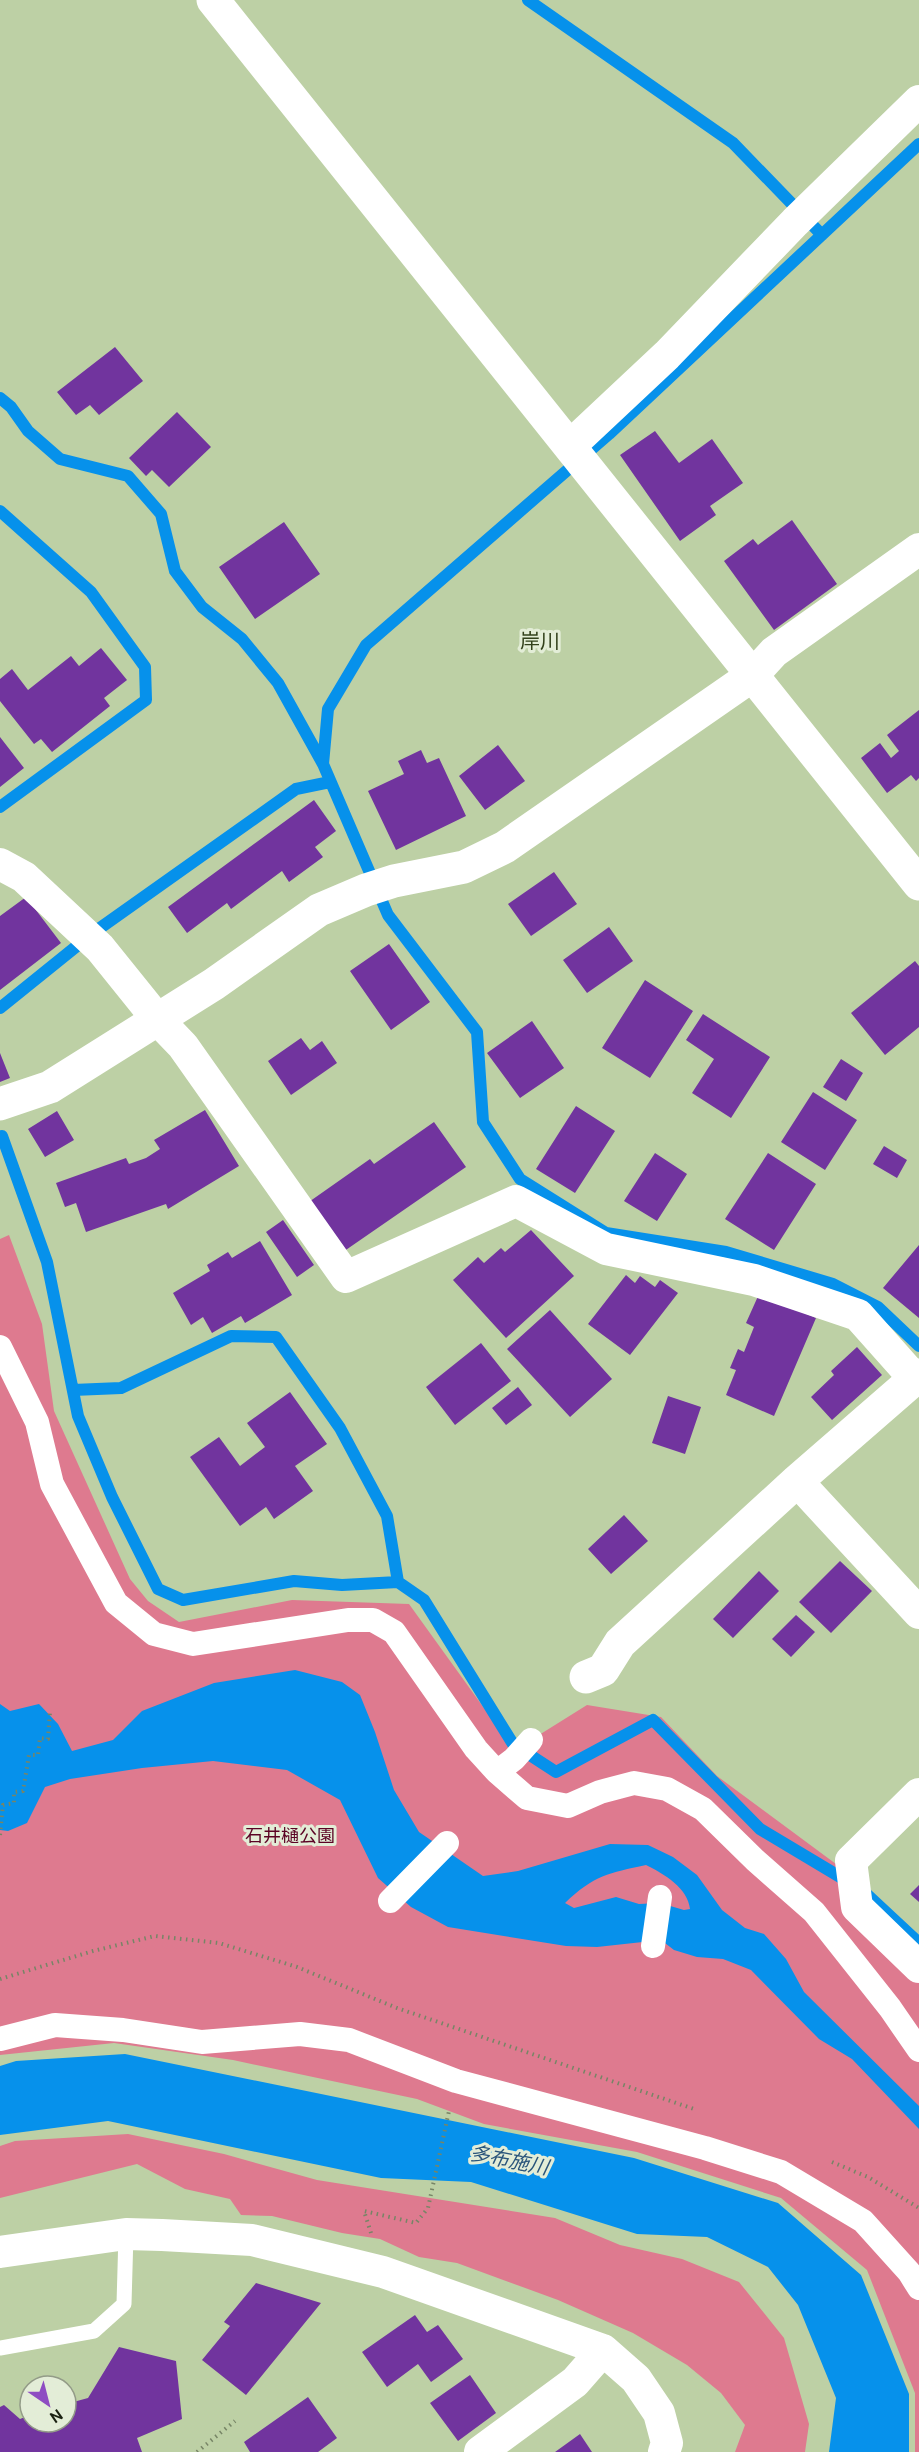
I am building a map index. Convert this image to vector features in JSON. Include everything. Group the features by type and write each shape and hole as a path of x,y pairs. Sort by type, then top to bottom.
{"street":[{"path":"213,0 919,884"},
{"path":"580,458 667,355 804,213 919,101"},
{"path":"0,1104 50,1087 158,1020 319,910 380,886 464,867 505,847 753,675 774,652 919,549"},
{"path":"0,864 24,877 90,939 158,1020 183,1046 346,1277 516,1202 606,1249 754,1280 858,1316 917,1377 796,1481 620,1643 603,1670 586,1677"},
{"path":"0,1347 37,1422 52,1484 116,1603 154,1634 193,1644 348,1620 374,1620 394,1632 476,1749 506,1765 527,1798 568,1806 600,1792 634,1783 667,1789 703,1809 755,1860 814,1912 890,2008 919,2050"},
{"path":"796,1481 919,1612"},
{"path":"506,1765 531,1740"},
{"path":"919,1794 851,1861 857,1907 919,1967"},
{"path":"390,1900 447,1843"},
{"path":"653,1946 660,1897"},
{"path":"0,2038 55,2025 123,2030 202,2042 300,2034 349,2040 456,2081 705,2148 781,2172 863,2221 909,2272 919,2288"},
{"path":"0,2252 126,2234 252,2240 383,2272 603,2350 636,2379 659,2414 667,2443 664,2452"},
{"path":"480,2452 575,2382 603,2350"}],"lane":[{"path":"0,2348 94,2331 124,2304 126,2234"}],"path":[{"path":"0,1835 3,1805 14,1803 14,1792 23,1791 29,1755 38,1755 40,1738 48,1739 50,1712"},
{"path":"0,1979 93,1951 155,1936 219,1943 297,1967 397,2008 699,2111"},
{"path":"383,2272 364,2211 416,2223 428,2208 456,2081"},
{"path":"827,2160 868,2177 919,2208"},
{"path":"197,2452 236,2421"}],"green space":[{"name":"石井樋公園","path":"9,1235 42,1324 54,1411 130,1579 148,1601 179,1622 292,1600 409,1604 507,1740 531,1740 587,1705 661,1717 717,1776 836,1864 919,1979 919,2452 915,2452 915,2393 867,2270 781,2198 637,2152 484,2124 417,2099 233,2060 114,2043 0,2055 0,1239"},
{"path":"128,2134 224,2154 317,2180 555,2218 620,2245 682,2259 739,2282 784,2338 809,2424 805,2452 735,2452 745,2425 721,2393 687,2365 633,2333 558,2300 457,2263 419,2257 380,2239 342,2233 272,2216 241,2215 230,2199 185,2189 137,2164 0,2198 0,2146 15,2141"}],"water":[{"path":"295,1670 342,1682 360,1695 394,1790 419,1832 483,1876 518,1871 610,1844 648,1845 673,1857 697,1875 722,1910 745,1928 764,1934 786,1959 804,1992 919,2106 919,2129 852,2059 819,2039 751,1970 723,1959 697,1957 674,1950 661,1940 597,1947 566,1946 448,1927 411,1907 378,1878 340,1800 287,1770 213,1761 142,1768 70,1779 45,1787 27,1823 8,1831 0,1830 0,1704 10,1711 39,1704 58,1724 72,1751 113,1740 142,1711 214,1683","holes":["646,1865 674,1882 685,1895 690,1909 684,1910 660,1903 639,1904 616,1897 574,1908 565,1903 585,1886 602,1877"]},
{"name":"多布施川","path":"125,2054 634,2158 778,2203 861,2275 909,2394 909,2452 829,2452 836,2398 798,2305 768,2267 707,2237 637,2234 471,2182 381,2178 108,2121 0,2135 0,2066 16,2061"}],"building":[{"path":"115,347 143,381 99,415 90,405 76,415 57,392"},
{"path":"177,412 211,447 169,487 152,470 146,476 129,458"},
{"path":"655,431 679,463 712,439 743,483 710,506 716,515 680,541 620,455"},
{"path":"792,520 837,584 774,630 724,561 753,539 758,545"},
{"path":"284,522 320,574 255,619 219,567"},
{"path":"101,648 127,680 104,698 110,706 52,752 41,739 34,744 0,701 0,679 12,669 28,690 71,656 79,666"},
{"path":"919,710 919,778 916,781 911,775 887,793 861,758 880,743 891,758 899,751 887,735"},
{"path":"0,737 24,768 0,787"},
{"path":"498,745 525,781 485,810 459,776"},
{"path":"421,750 427,763 439,758 466,816 396,850 368,791 404,774 398,761"},
{"path":"314,800 336,831 315,847 323,857 289,882 282,871 231,909 227,903 187,933 168,907"},
{"path":"554,872 577,904 531,936 508,904"},
{"path":"26,897 61,943 0,990 0,916"},
{"path":"609,927 633,961 587,993 563,960"},
{"path":"389,944 430,1002 391,1030 350,971"},
{"path":"915,961 919,966 919,1027 885,1055 851,1013"},
{"path":"645,980 693,1011 650,1078 602,1048"},
{"path":"703,1014 770,1057 731,1118 692,1093 714,1059 686,1040"},
{"path":"532,1021 564,1068 520,1098 487,1053"},
{"path":"301,1038 310,1050 322,1041 337,1063 291,1095 268,1061"},
{"path":"0,1053 10,1078 0,1082"},
{"path":"841,1059 863,1073 846,1101 823,1087"},
{"path":"813,1092 857,1120 825,1170 781,1142"},
{"path":"576,1106 615,1131 575,1193 536,1169"},
{"path":"205,1110 239,1166 168,1209 166,1204 86,1232 76,1203 65,1207 56,1183 126,1158 129,1164 146,1158 160,1149 154,1140"},
{"path":"57,1111 74,1140 45,1157 28,1129"},
{"path":"434,1122 466,1167 340,1254 306,1204 370,1159 374,1164"},
{"path":"884,1146 907,1160 897,1178 873,1164"},
{"path":"655,1153 687,1174 657,1221 624,1201"},
{"path":"768,1153 816,1184 774,1250 725,1219"},
{"path":"283,1220 314,1265 297,1277 266,1232"},
{"path":"531,1230 574,1276 506,1338 453,1280 478,1257 484,1263 501,1248 505,1252"},
{"path":"260,1241 292,1295 245,1323 241,1316 212,1333 203,1317 191,1325 173,1293 210,1271 207,1265 228,1252 232,1258"},
{"path":"919,1245 919,1318 883,1288"},
{"path":"626,1275 635,1283 640,1276 655,1287 660,1280 678,1293 630,1355 588,1324"},
{"path":"759,1294 816,1318 774,1416 726,1395 736,1370 730,1368 738,1349 744,1352 754,1327 746,1323"},
{"path":"550,1310 612,1379 570,1417 507,1349"},
{"path":"481,1343 511,1381 455,1425 426,1387"},
{"path":"857,1347 882,1375 832,1420 811,1397 834,1375 831,1371"},
{"path":"518,1387 532,1405 506,1425 492,1408"},
{"path":"290,1392 327,1444 295,1466 313,1491 274,1519 266,1507 240,1526 190,1457 219,1437 240,1466 265,1447 247,1423"},
{"path":"668,1396 701,1407 685,1454 652,1443"},
{"path":"624,1515 648,1541 611,1574 588,1549"},
{"path":"840,1561 872,1591 831,1633 799,1602"},
{"path":"759,1571 779,1591 733,1638 713,1619"},
{"path":"796,1615 815,1632 791,1657 772,1639"},
{"path":"919,1885 919,1902 910,1894"},
{"path":"256,2283 321,2303 246,2395 202,2360 230,2326 224,2322"},
{"path":"415,2315 427,2332 438,2325 463,2359 431,2382 418,2364 387,2387 362,2352"},
{"path":"119,2347 176,2361 182,2419 137,2438 142,2452 0,2452 0,2407 4,2405 18,2417 18,2434 78,2434 78,2401 88,2398"},
{"path":"470,2375 496,2413 458,2441 430,2403"},
{"path":"308,2397 337,2438 318,2452 250,2452 244,2442"},
{"path":"580,2434 592,2452 555,2452"}],"waterway":[{"path":"528,0 733,143 822,235"},
{"path":"323,764 328,709 366,645 609,434 919,144"},
{"path":"0,398 11,407 28,431 60,459 128,476 161,514 175,571 202,607 242,639 278,683 323,764 388,915 477,1032 483,1122 520,1179 606,1233 726,1252 833,1284 878,1307 919,1346"},
{"path":"0,511 91,592 145,667 146,700 0,807"},
{"path":"0,1008 93,933 296,789 330,782"},
{"path":"2,1136 47,1262 78,1416 112,1497 158,1589 183,1600 294,1581 342,1585 398,1582 424,1600 513,1744 556,1772 653,1720 760,1829 862,1890 919,1943"},
{"path":"73,1390 121,1388 231,1336 276,1337 340,1428 387,1516 398,1582"}],"district":[{"name":"岸川","path":"540,641"}]}
